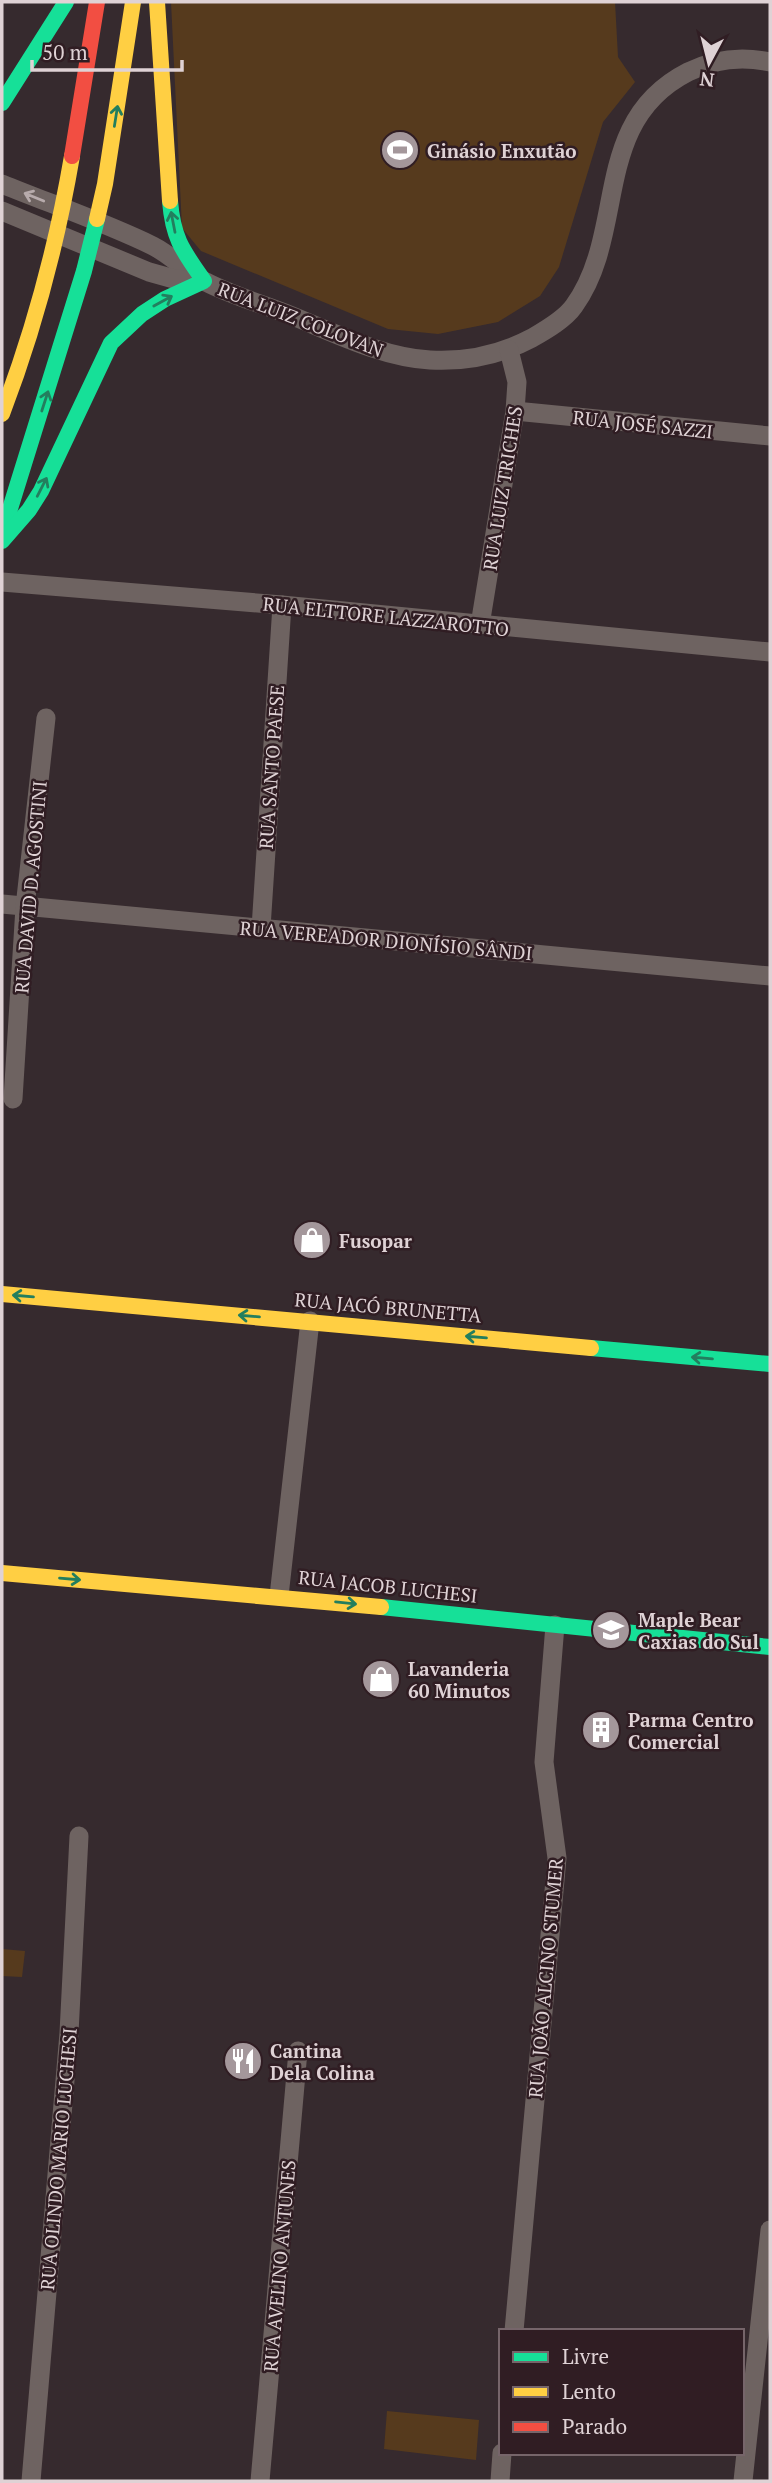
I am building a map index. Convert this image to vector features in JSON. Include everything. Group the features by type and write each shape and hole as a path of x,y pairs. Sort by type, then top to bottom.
{"main road":[{"path":"2,103 66,2"},
{"path":"2,414 29,341 52,262 70,173 97,2"},
{"path":"2,536 84,271 105,184 133,2"},
{"path":"2,541 29,510 41,491 111,343 126,325 155,305 204,281 180,247 172,225 157,2"},
{"name":"RUA JACÓ BRUNETTA","path":"2,1294 770,1364"},
{"name":"RUA JACOB LUCHESI","path":"2,1573 279,1596 770,1647"}],"street":[{"name":"RUA LUIZ COLOVAN","path":"2,184 153,246 204,281 386,353 429,360 467,360 509,350 544,331 573,309 593,270 618,160 633,122 656,92 700,66 725,60 755,59 770,62"},
{"name":"RUA LUIZ COLOVAN","path":"2,211 149,272 174,279 204,281"},
{"name":"RUA LUIZ TRICHES","path":"480,625 515,411 517,382 509,350"},
{"name":"RUA JOSÉ SAZZI","path":"515,411 770,436"},
{"name":"RUA ELTTORE LAZZAROTTO","path":"2,582 770,652"},
{"name":"RUA SANTO PAESE","path":"261,928 282,606"},
{"name":"RUA DAVID D. AGOSTINI","path":"13,1099 25,907 46,718"},
{"name":"RUA VEREADOR DIONÍSIO SÂNDI","path":"2,904 770,976"},
{"path":"279,1596 310,1321"},
{"name":"RUA JOÃO ALCINO STUMER","path":"514,2329 557,1858 544,1762 555,1625"},
{"name":"RUA OLINDO MARIO LUCHESI","path":"31,2481 69,2034 79,1836"},
{"name":"RUA AVELINO ANTUNES","path":"260,2481 298,2051"},
{"path":"743,2481 770,2230"},
{"path":"500,2481 502,2455"}],"shaded area":[{"path":"171,2 615,2 618,57 635,82 603,122 559,267 540,296 498,322 438,334 388,329 201,251 182,228"},
{"path":"2,1949 25,1951 22,1977 2,1976"},
{"path":"387,2411 479,2420 476,2460 384,2449"}],"traffic: fast":[{"path":"2,103 66,2"},
{"path":"2,541 29,510 41,491 111,343 142,314 165,299 204,281 180,244 170,201"},
{"path":"4,528 84,271 97,219"},
{"path":"591,1348 770,1364"},
{"path":"381,1607 770,1647"}],"traffic: slow":[{"path":"97,219 105,184 133,2"},
{"path":"157,2 170,201"},
{"path":"2,414 43,286 72,156"},
{"path":"2,1294 591,1348"},
{"path":"2,1573 381,1607"}],"traffic: jam":[{"path":"72,156 97,2"}],"place":[{"name":"Ginásio Enxutão","path":"400,150"},
{"name":"Fusopar","path":"312,1240"},
{"name":"Maple Bear Caxias do Sul","path":"611,1630"},
{"name":"Lavanderia 60 Minutos","path":"381,1679"},
{"name":"Parma Centro Comercial","path":"601,1730"},
{"name":"Cantina Dela Colina","path":"243,2061"}]}
